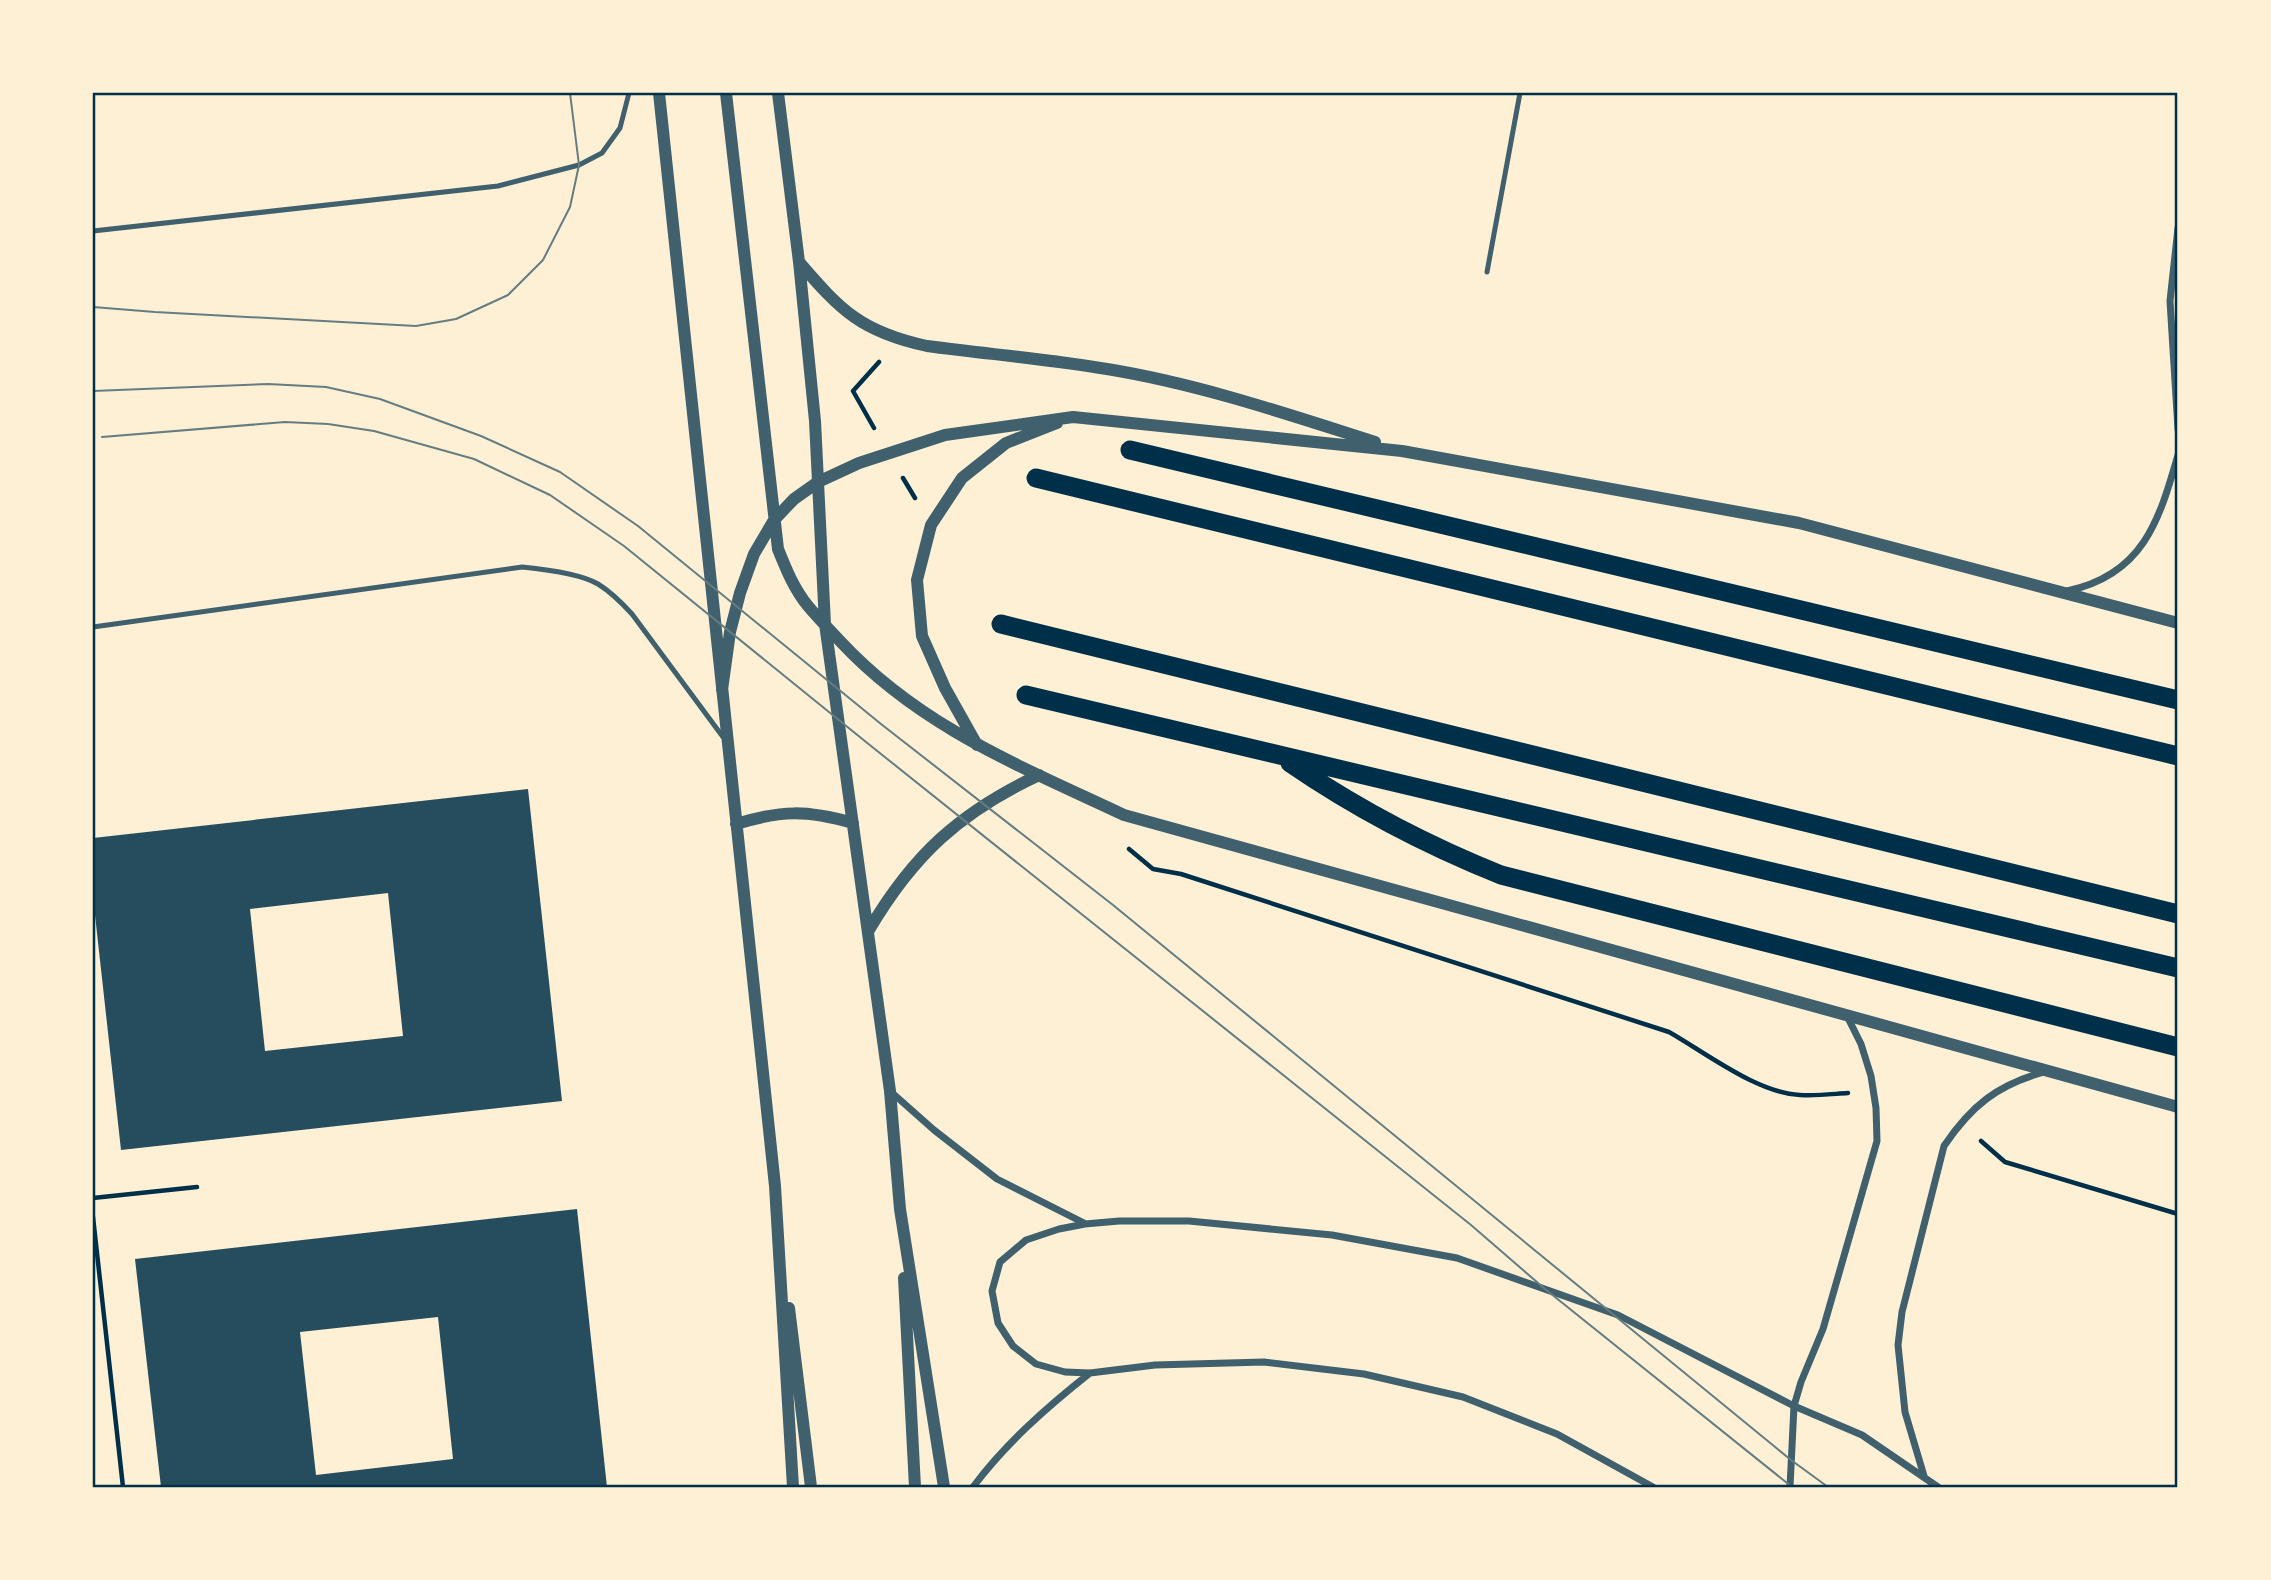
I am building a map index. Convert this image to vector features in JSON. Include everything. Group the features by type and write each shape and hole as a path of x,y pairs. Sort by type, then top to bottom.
{"highway":[{"path":"1130,450 2178,700"},
{"path":"1036,478 2178,756"},
{"path":"1001,624 2178,914"},
{"path":"1026,695 2178,968"},
{"path":"1280,757 1387,824 1443,852 1501,876 2178,1047"}],"street":[{"path":"659,93 775,1186 811,1487"},
{"path":"726,93 778,549 791,580 807,604 858,660 895,693 977,745 1124,815 2178,1107"},
{"path":"778,93 815,421 825,624 890,1091 900,1209 915,1487"},
{"path":"2178,228 2170,301 2178,429"},
{"path":"799,262 825,293 848,313 872,329 898,340 1107,369 1180,383 1402,451"},
{"path":"722,690 730,632 754,554 774,520 794,499 818,482 859,463 945,435 1073,416 1402,451 1799,523 2178,623"},
{"path":"977,745 945,688 922,636 917,580 931,526 962,478 1006,443 1073,416"},
{"path":"2061,592 2091,586 2124,567 2144,542 2164,505 2178,455"},
{"path":"869,930 887,898 935,842 984,804 1039,775"},
{"path":"736,824 765,815 795,812 853,822"},
{"path":"1790,1487 1794,1406 1823,1329 1877,1141 1874,1091 1861,1044 1847,1015"},
{"path":"1924,1477 1905,1412 1898,1345 1902,1312 1944,1146 1959,1122 1980,1102 2024,1077 2049,1071"},
{"path":"890,1091 933,1130 997,1179 1085,1224"},
{"path":"775,1186 793,1487"},
{"path":"900,1209 944,1487"},
{"path":"1650,1486 1557,1434 1486,1406 1462,1397 1364,1374 1264,1362 1154,1366 1090,1373 1065,1372 1036,1364 1013,1346 998,1323 992,1291 1000,1262 1026,1240 1059,1229 1119,1221 1189,1221 1332,1235 1457,1258 1618,1315 1794,1406 1862,1434 1938,1487"},
{"path":"973,1487 1013,1440 1090,1373"}],"lane":[{"path":"93,231 498,186 579,165 602,153 620,128 629,93"},
{"path":"1487,272 1520,93"},
{"path":"93,627 522,567 547,570 597,583 618,598 728,743"}],"path":[{"path":"1124,815 1123,844 1153,869 1181,874 1669,1032 1762,1086 1798,1095 1874,1091"},
{"path":"1959,1122 2005,1161 2178,1214"},
{"path":"93,1198 197,1187"},
{"path":"93,1217 123,1487"}],"building":[{"path":"528,789 562,1101 121,1150 93,897 93,838","holes":["388,893 403,1036 265,1051 250,909"]},
{"path":"577,1209 607,1487 161,1487 135,1259","holes":["438,1317 453,1459 316,1475 300,1332"]}],"tram line":[{"path":"93,307 416,326 456,319 508,295 543,260 570,207 579,165 570,93"},
{"path":"93,391 268,384 326,387 380,399 481,436 560,472 638,526 881,724 1113,905 1791,1460 1828,1487"},
{"path":"102,437 285,422 328,424 374,431 474,459 550,495 624,546 1471,1225 1545,1289 1792,1487"}]}
